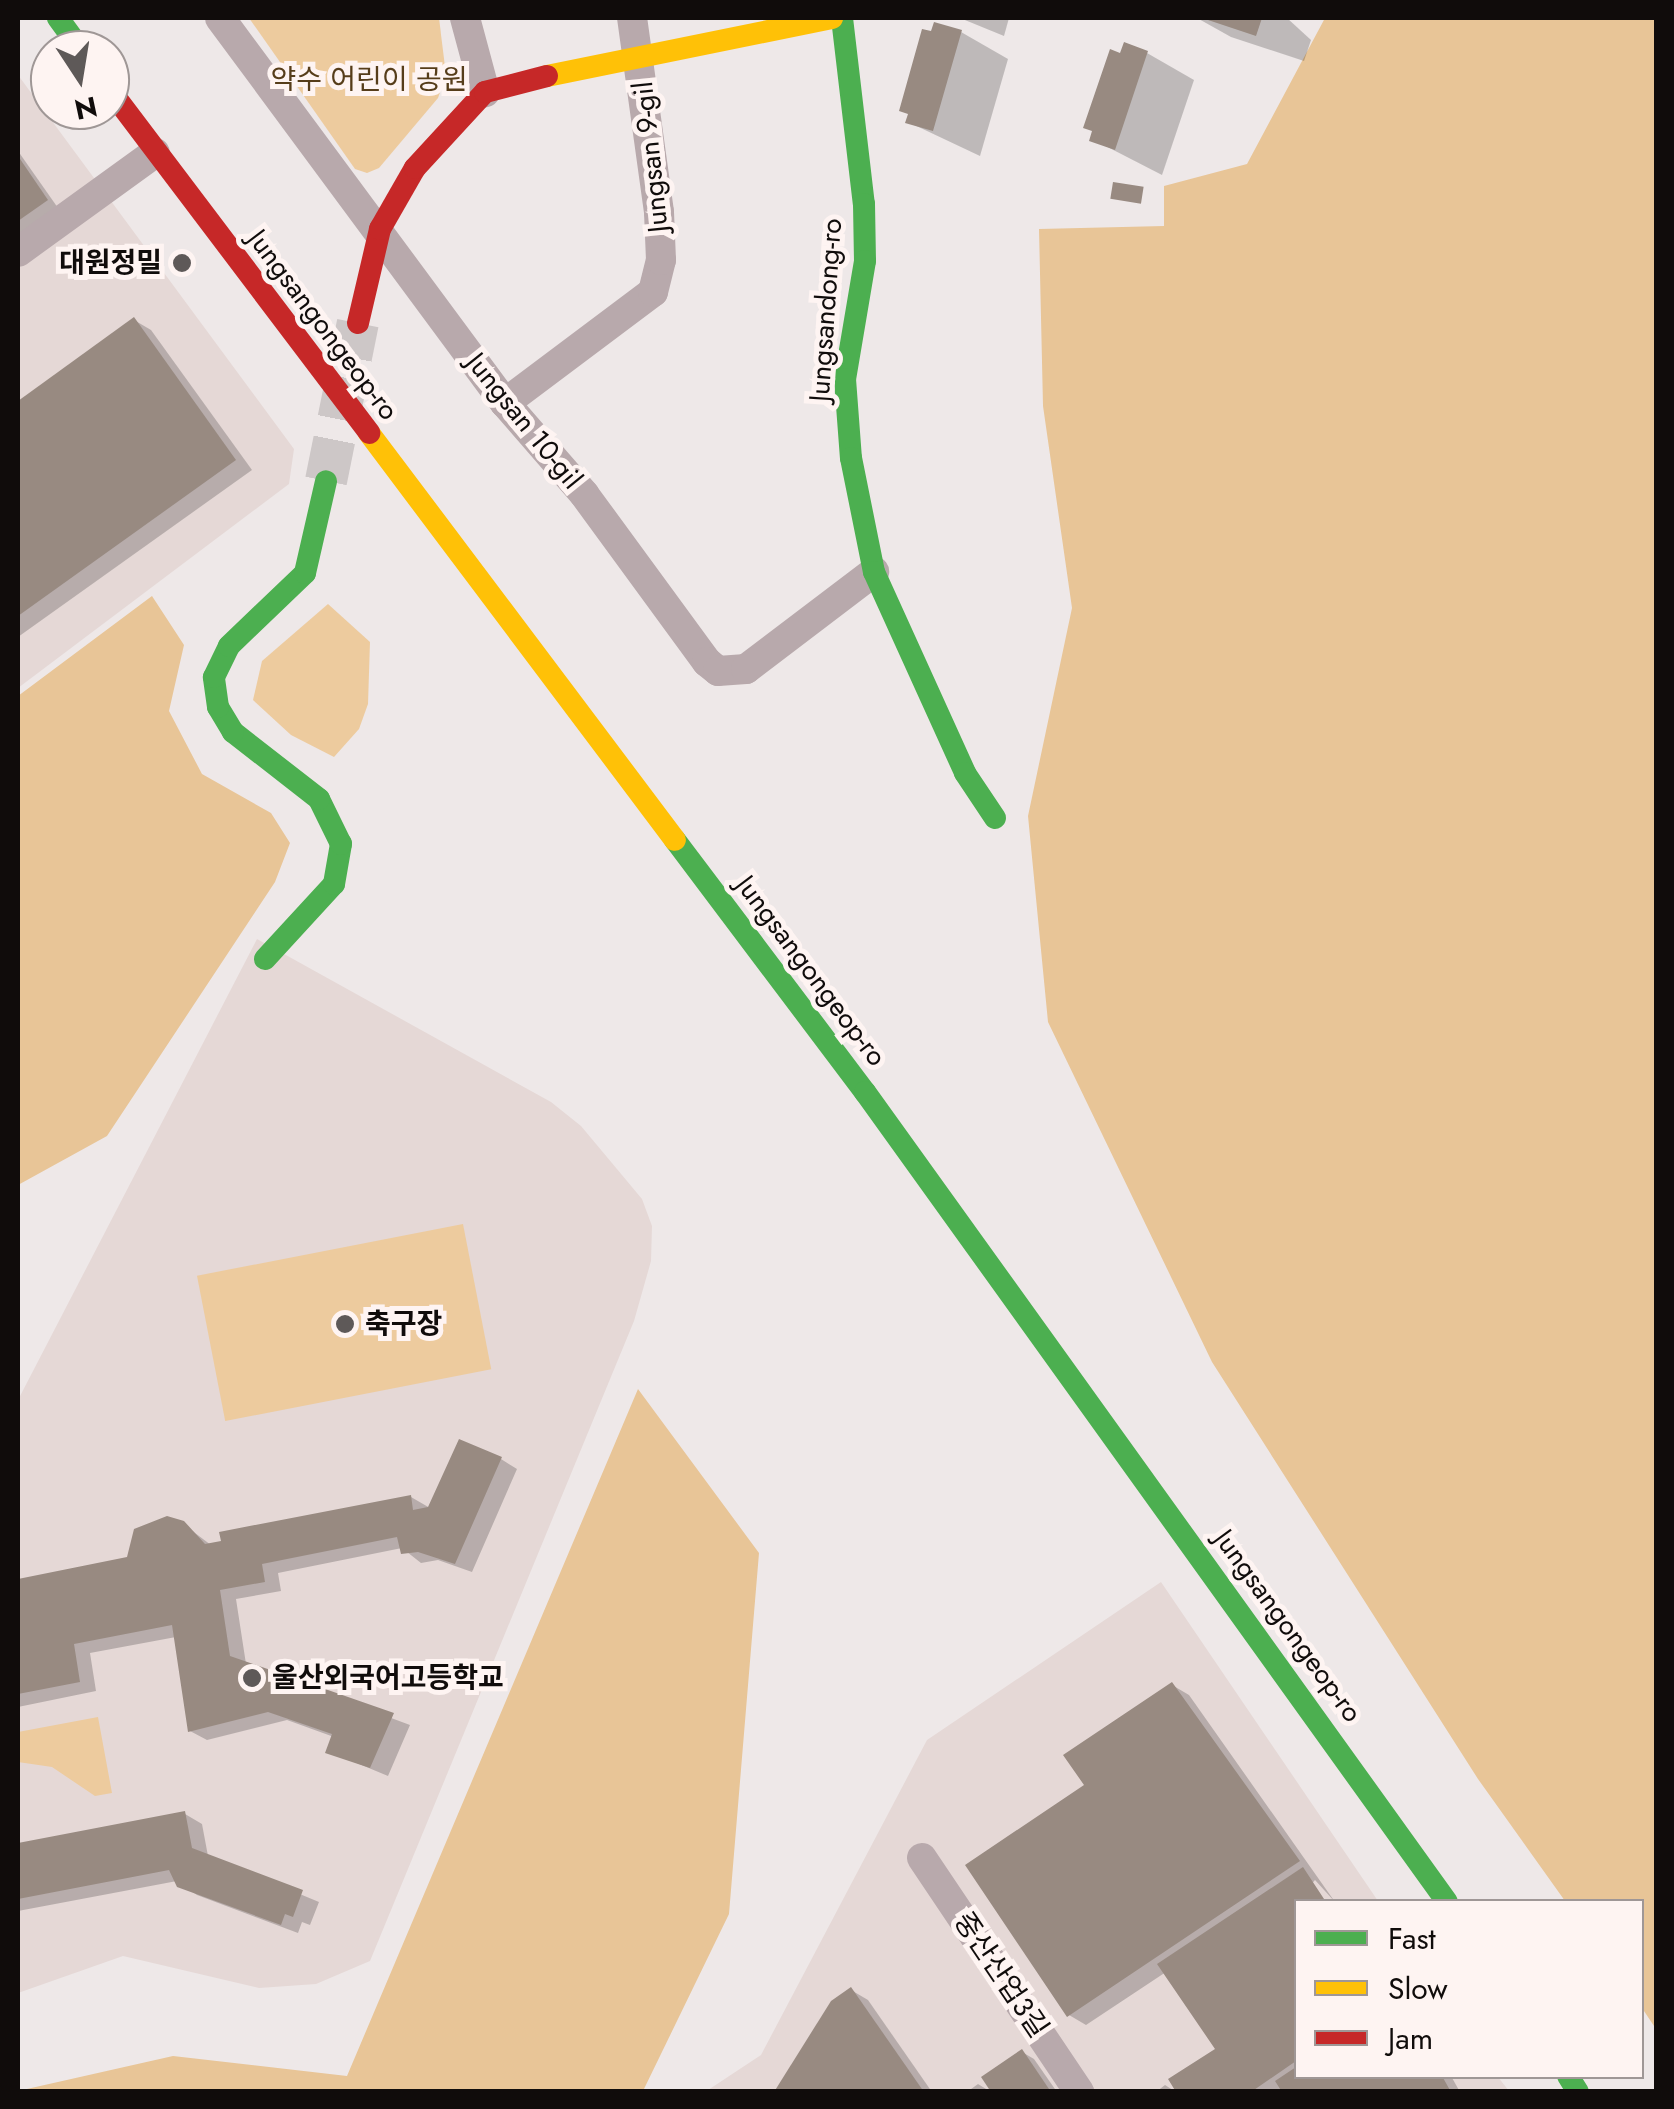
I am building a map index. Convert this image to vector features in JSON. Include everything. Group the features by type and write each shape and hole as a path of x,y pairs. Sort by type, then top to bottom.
{"street":[{"name":"Jungsan 10-gil","path":"220,18 380,229 504,403 584,494 718,670 746,669 874,572"},
{"path":"465,18 485,92"},
{"name":"Jungsan 9-gil","path":"504,403 652,292 661,260 659,212 632,18"},
{"path":"358,323 380,229 415,168 456,117 485,92 639,52 832,18"},
{"name":"Jungsandong-ro","path":"842,18 865,261 845,379 850,458 874,572 965,773 995,818"},
{"name":"Jungsangongeop-ro","path":"130,118 865,1092 1445,1899"},
{"path":"18,252 155,153"},
{"path":"265,959 334,884 341,844 319,799 233,732 218,707 214,677 229,646 305,572 316,546 326,481"},
{"name":"중산산업3길","path":"922,1858 1079,2092"}],"shaded area":[{"path":"1325,18 1656,18 1656,2029 1644,2011 1644,1899 1564,1899 1478,1779 1212,1362 1048,1022 1028,816 1072,608 1043,406 1039,229 1164,226 1164,186 1247,164"},
{"path":"18,75 30,91 30,130 59,130 294,449 289,484 18,688"},
{"path":"152,596 184,645 169,711 202,774 271,813 290,843 275,882 107,1136 18,1185 18,696"},
{"name":"울산외국어고등학교","path":"257,939 551,1102 581,1126 642,1199 652,1226 651,1261 634,1321 370,1961 316,1984 259,1988 123,1956 18,1993 18,1400"},
{"path":"638,1389 759,1553 729,1914 643,2091 18,2091 173,2056 347,2076"},
{"path":"1161,1582 1377,1899 1294,1899 1294,2079 1500,2079 1509,2091 705,2092 761,2055 927,1740"}],"green space":[{"name":"약수 어린이 공원","path":"249,18 439,18 446,75 438,98 379,168 367,173 355,169"},
{"path":"328,604 370,642 368,704 359,729 334,757 291,735 253,700 262,661"},
{"name":"축구장","path":"463,1224 491,1369 225,1421 197,1276"},
{"path":"98,1717 112,1793 95,1796 52,1767 18,1762 18,1732"}],"building":[{"path":"1202,18 1262,18 1256,36"},
{"path":"934,22 962,30 933,131 905,123 908,114 899,111 922,29 931,31"},
{"path":"1124,42 1148,51 1115,150 1089,141 1092,131 1083,128 1110,49 1120,53"},
{"path":"18,156 48,200 18,221"},
{"path":"1113,182 1144,187 1141,204 1110,199"},
{"path":"134,317 236,460 18,616 18,401"},
{"path":"459,1439 502,1457 455,1564 418,1552 401,1554 397,1537 262,1564 265,1582 220,1590 230,1656 394,1713 370,1768 325,1753 332,1734 268,1712 188,1732 172,1625 74,1644 80,1682 18,1694 18,1579 127,1557 134,1529 167,1516 184,1521 205,1544 221,1541 219,1532 411,1495 413,1510 428,1507"},
{"path":"1172,1682 1300,1861 1067,2017 965,1865 1084,1785 1063,1755"},
{"path":"185,1811 192,1848 303,1890 293,1917 285,1914 281,1925 177,1887 169,1870 18,1899 18,1843"},
{"path":"1303,1867 1324,1899 1294,1899 1294,2062 1251,2092 1176,2092 1168,2079 1215,2049 1157,1964"},
{"path":"851,1987 924,2092 774,2092 831,2001"},
{"path":"1022,2049 1051,2092 991,2092 981,2077"},
{"path":"1294,2068 1294,2079 1444,2079 1451,2092 1282,2092 1275,2081"}],"tunnel":[{"path":"326,481 358,323"}],"traffic: fast":[{"path":"58,18 67,30"},
{"path":"842,18 864,204 865,261 845,379 851,458 874,572 965,773 995,818"},
{"path":"265,959 334,884 341,844 319,799 233,732 218,707 214,677 229,646 305,573 326,481"},
{"path":"675,840 865,1092 1445,1899"},
{"path":"1570,2079 1578,2092"}],"traffic: slow":[{"path":"547,76 832,18"},
{"path":"369,433 675,840"}],"traffic: jam":[{"path":"358,323 380,229 415,168 485,92 547,76"},
{"path":"130,116 369,433"}],"place":[{"name":"대원정밀","path":"182,263"},
{"name":"축구장","path":"345,1324"},
{"name":"울산외국어고등학교","path":"252,1678"}]}
